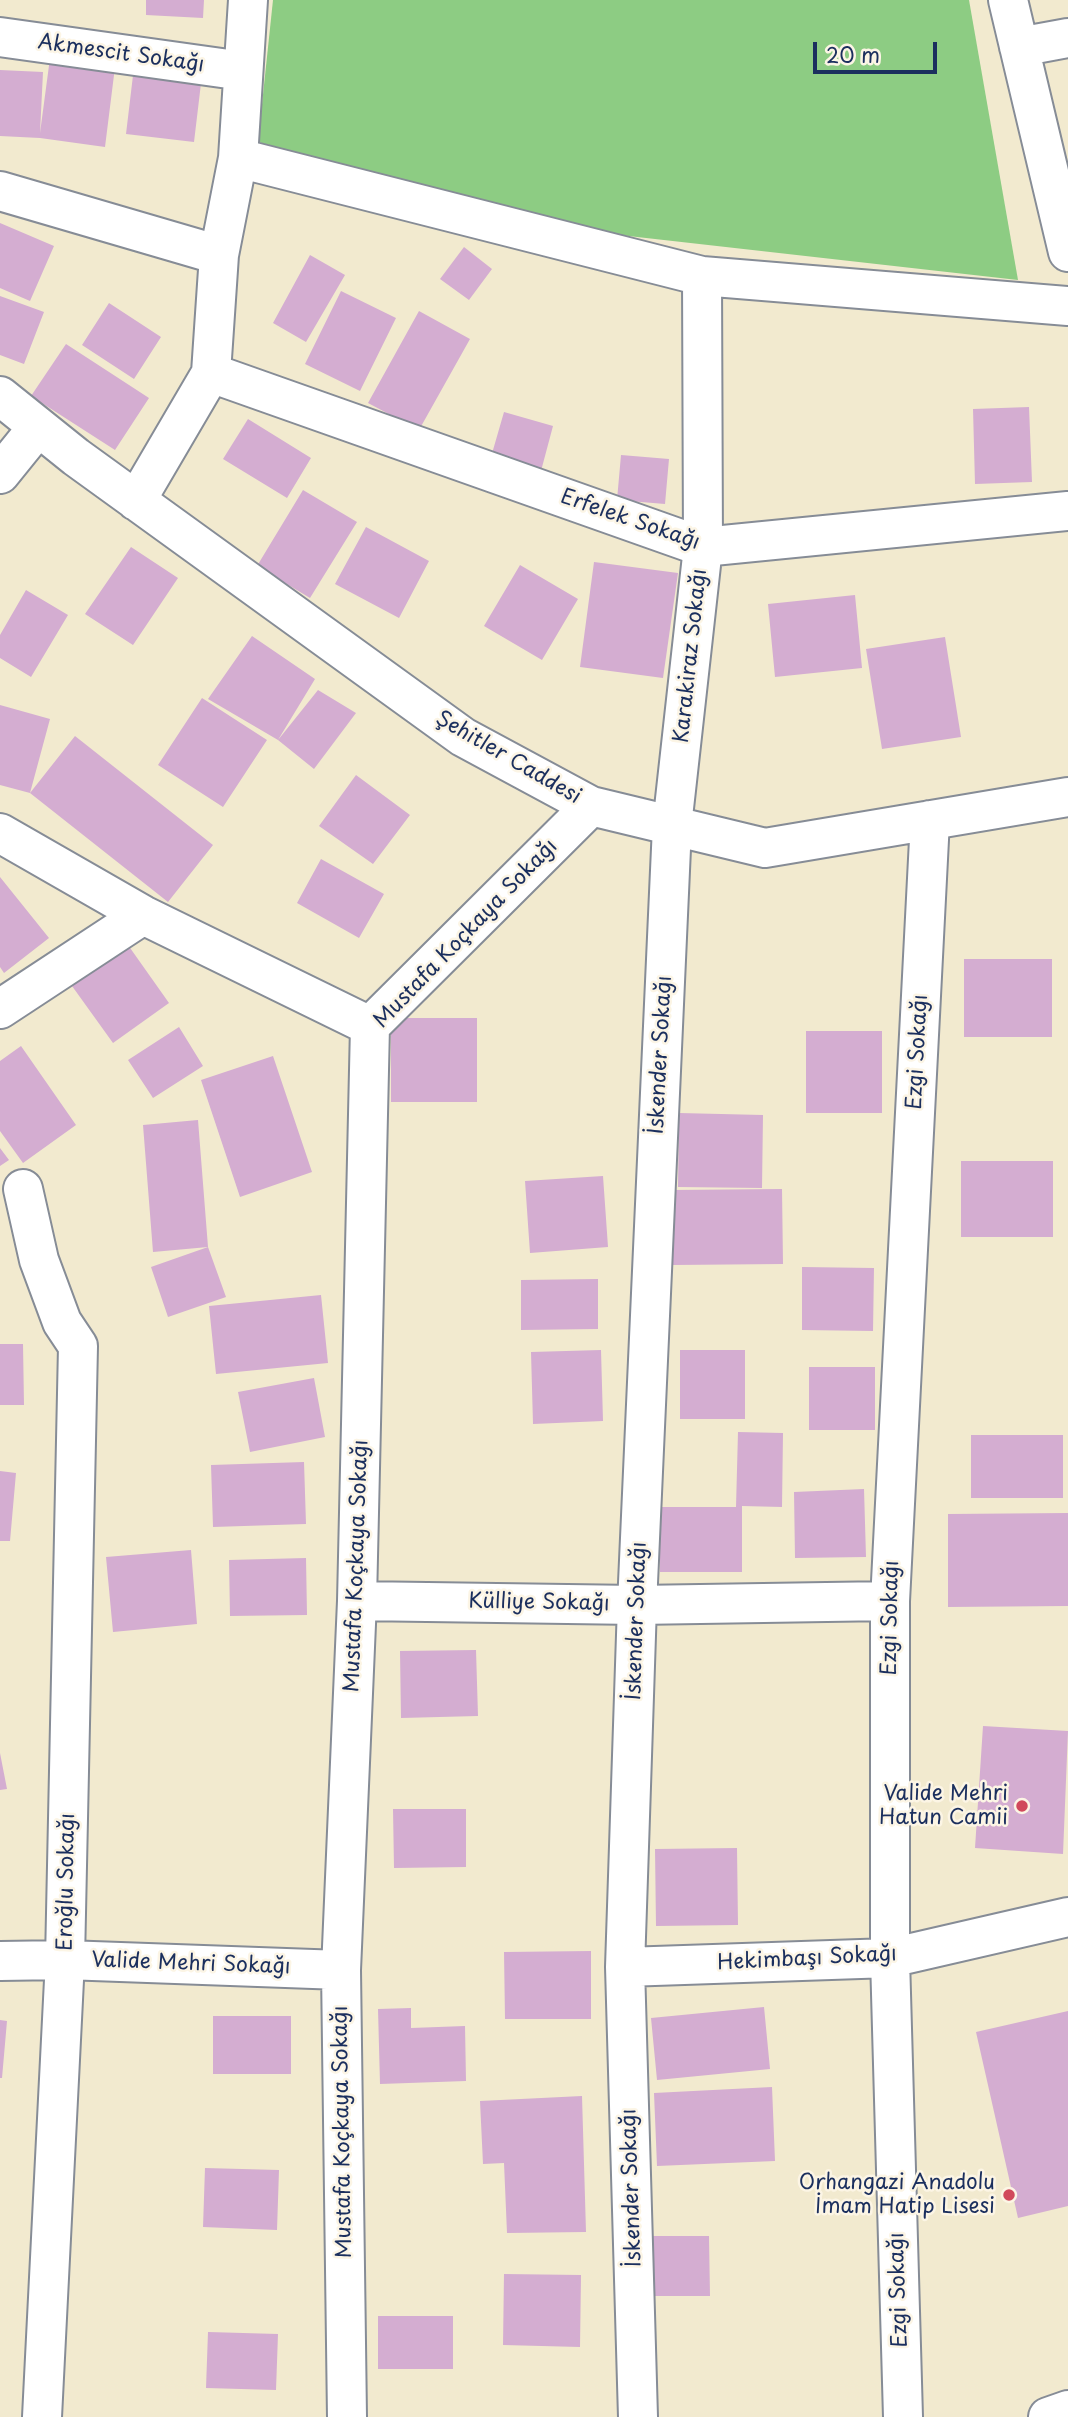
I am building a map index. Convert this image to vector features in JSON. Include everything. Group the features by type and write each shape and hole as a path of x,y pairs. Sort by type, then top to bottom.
{"street":[{"path":"136,501 211,373 219,256 238,158 248,0"},
{"path":"1008,0 1068,252"},
{"name":"Akmescit Sokağı","path":"0,37 243,71"},
{"path":"1019,47 1068,38"},
{"path":"238,158 702,276 1068,306"},
{"path":"0,191 219,256"},
{"name":"Karakiraz Sokağı","path":"672,826 703,547 702,276"},
{"name":"Erfelek Sokağı","path":"211,373 703,547 1068,511"},
{"name":"Şehitler Caddesi","path":"0,396 136,501 463,737 591,806 765,848 1068,797"},
{"path":"0,474 38,427"},
{"name":"Mustafa Koçkaya Sokağı","path":"347,2417 341,1970 357,1601 370,1026 591,806"},
{"name":"Ezgi Sokağı","path":"903,2417 890,1958 890,1601 930,820"},
{"name":"İskender Sokağı","path":"638,2417 625,1967 636,1605 672,826"},
{"path":"0,833 143,915 370,1026"},
{"path":"0,1009 143,915"},
{"name":"Eroğlu Sokağı","path":"23,1189 38,1260 62,1322 78,1346 65,1960 42,2417"},
{"name":"Külliye Sokağı","path":"357,1601 636,1605 890,1601"},
{"name":"Hekimbaşı Sokağı","path":"625,1967 890,1958 1068,1917"},
{"name":"Valide Mehri Sokağı","path":"0,1961 65,1960 341,1970"},
{"path":"1048,2417 1068,2410"}],"green space":[{"path":"273,0 969,0 1018,280 593,232 258,142"}],"building":[{"path":"146,0 204,0 203,18 146,15"},
{"path":"50,58 115,67 105,147 40,138 0,136 0,70 43,72 40,133"},
{"path":"134,67 202,75 194,142 126,134"},
{"path":"0,223 54,246 30,301 0,288"},
{"path":"464,247 492,269 469,300 440,279"},
{"path":"310,255 345,275 306,342 273,323"},
{"path":"341,291 396,318 360,391 305,364"},
{"path":"0,296 44,312 24,364 0,355"},
{"path":"109,303 161,337 134,379 82,345"},
{"path":"419,311 470,339 419,430 368,403"},
{"path":"66,344 149,398 115,450 31,396"},
{"path":"1029,407 1032,482 975,484 973,409"},
{"path":"504,412 553,426 541,471 491,457"},
{"path":"248,419 311,458 287,498 223,459"},
{"path":"621,455 669,459 665,504 617,500"},
{"path":"303,490 357,522 310,598 257,566"},
{"path":"366,527 429,561 399,618 335,584"},
{"path":"131,547 178,578 133,645 85,614"},
{"path":"594,562 678,573 663,678 580,667"},
{"path":"520,565 578,599 542,660 484,626"},
{"path":"26,590 68,615 31,677 0,658 0,635"},
{"path":"855,595 862,668 775,677 768,604"},
{"path":"252,636 315,679 278,740 208,699"},
{"path":"945,637 961,737 882,749 866,649"},
{"path":"318,690 356,713 314,769 278,740"},
{"path":"202,698 267,740 223,807 158,765"},
{"path":"0,705 50,719 30,793 0,785"},
{"path":"75,736 213,845 168,902 30,793"},
{"path":"356,775 410,815 373,864 319,826"},
{"path":"321,859 384,894 359,938 297,903"},
{"path":"0,877 49,938 4,973 0,967"},
{"path":"128,945 169,1003 113,1043 72,986"},
{"path":"964,959 1052,959 1052,1037 964,1037"},
{"path":"391,1018 477,1018 477,1102 391,1102"},
{"path":"179,1027 203,1066 153,1098 128,1060"},
{"path":"806,1031 882,1031 882,1113 806,1113"},
{"path":"21,1046 76,1125 23,1163 0,1131 0,1061"},
{"path":"273,1056 312,1172 240,1197 201,1080"},
{"path":"679,1113 763,1115 762,1188 678,1187"},
{"path":"198,1120 208,1247 153,1252 143,1125"},
{"path":"0,1148 9,1160 0,1166"},
{"path":"961,1161 1053,1161 1053,1237 961,1237"},
{"path":"603,1176 608,1247 530,1253 525,1181"},
{"path":"782,1189 783,1264 673,1265 672,1190"},
{"path":"208,1247 226,1297 168,1317 151,1267"},
{"path":"802,1267 874,1268 873,1331 802,1330"},
{"path":"598,1279 598,1329 521,1330 521,1280"},
{"path":"321,1295 328,1363 216,1374 209,1306"},
{"path":"0,1344 23,1344 24,1405 0,1405"},
{"path":"601,1350 603,1421 533,1424 531,1352"},
{"path":"680,1350 745,1350 745,1419 680,1419"},
{"path":"809,1367 875,1367 875,1430 809,1430"},
{"path":"314,1378 325,1437 250,1452 238,1392"},
{"path":"738,1432 783,1433 782,1507 742,1506 742,1572 660,1572 660,1507 736,1507"},
{"path":"971,1435 1063,1435 1063,1498 971,1498"},
{"path":"304,1462 306,1524 213,1527 211,1465"},
{"path":"0,1471 16,1473 10,1541 0,1541"},
{"path":"864,1489 866,1557 795,1558 794,1492"},
{"path":"1068,1513 1068,1606 948,1607 948,1514"},
{"path":"191,1550 197,1624 113,1632 106,1557"},
{"path":"306,1558 307,1615 230,1616 229,1560"},
{"path":"476,1650 478,1716 401,1718 400,1651"},
{"name":"Valide Mehri Hatun Camii","path":"983,1726 1068,1731 1063,1854 975,1848"},
{"path":"0,1753 7,1789 0,1790"},
{"path":"393,1809 466,1809 466,1867 394,1868"},
{"path":"737,1848 738,1925 656,1926 655,1849"},
{"path":"591,1951 591,2019 505,2019 504,1952"},
{"path":"764,2007 770,2069 657,2080 651,2018"},
{"path":"411,2008 411,2028 465,2026 466,2081 380,2084 378,2009"},
{"path":"1068,2011 1068,2206 1018,2218 976,2032"},
{"path":"213,2016 291,2016 291,2074 213,2074"},
{"path":"0,2020 7,2021 2,2078 0,2078"},
{"path":"772,2087 775,2161 657,2166 654,2093"},
{"path":"582,2096 586,2232 507,2233 504,2163 483,2164 480,2101"},
{"path":"205,2168 279,2170 277,2230 203,2227"},
{"path":"647,2236 709,2236 710,2296 647,2296"},
{"path":"504,2274 581,2275 580,2347 503,2345"},
{"path":"378,2316 453,2316 453,2369 378,2369"},
{"path":"208,2332 278,2334 276,2390 206,2388"}],"place":[{"name":"Valide Mehri Hatun Camii","path":"1022,1806"},
{"name":"Orhangazi Anadolu İmam Hatip Lisesi","path":"1009,2195"}]}
